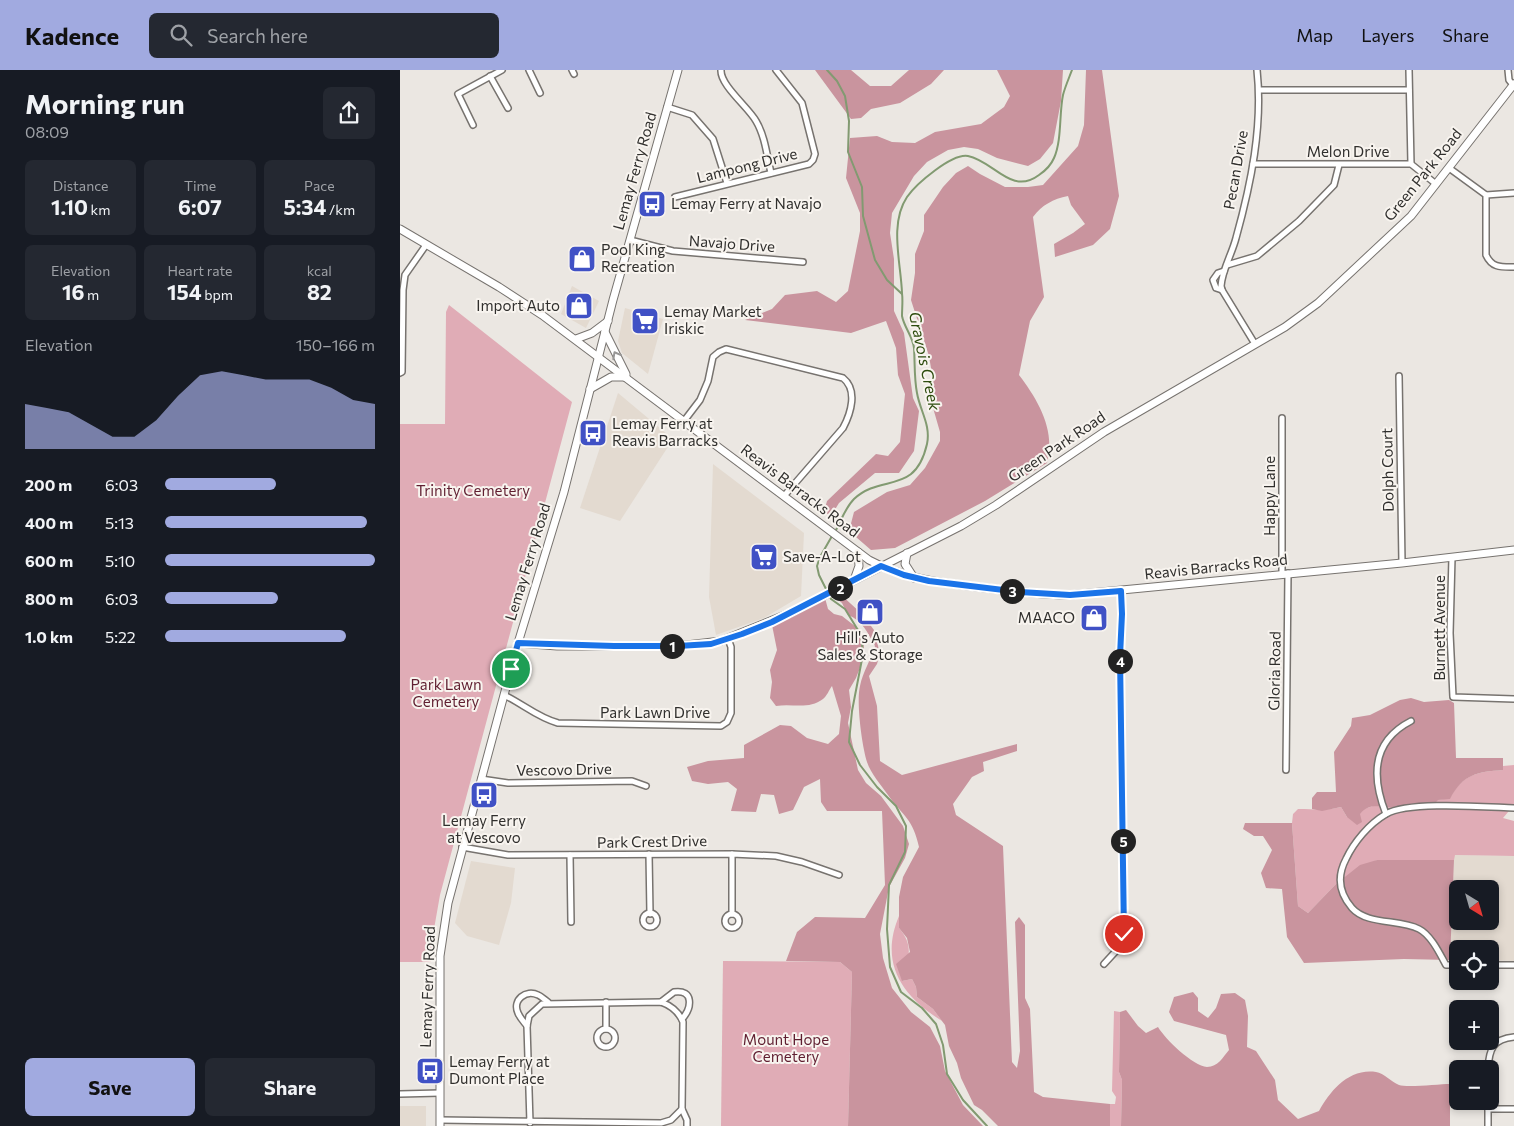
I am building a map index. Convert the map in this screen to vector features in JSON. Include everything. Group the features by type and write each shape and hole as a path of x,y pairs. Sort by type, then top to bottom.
{"main road":[{"name":"Lemay Ferry Road","path":"440,1123 441,942 446,910 518,643 566,483 608,320 678,70"},
{"name":"Green Park Road","path":"518,643 556,646 678,646 711,644 772,622 978,516 1104,432 1296,320 1331,292 1400,228 1449,168 1513,84"},
{"name":"Reavis Barracks Road","path":"400,229 507,292 576,339 856,550 881,566 914,578 1049,595 1080,595 1514,550"},
{"path":"576,339 592,334 608,320"},
{"path":"590,389 611,377 627,377 605,332"},
{"path":"854,580 859,566 856,550"},
{"path":"907,553 905,563 914,578"}],"street":[{"path":"473,125 458,94 502,70"},
{"path":"529,70 540,93"},
{"path":"721,70 724,80 755,120 762,134 772,173"},
{"name":"Lampong Drive","path":"675,197 808,164 813,160 815,154 802,103 776,70"},
{"name":"Pecan Drive","path":"1255,344 1222,290 1221,281 1236,238 1253,164 1259,90 1257,70"},
{"path":"1409,70 1411,164"},
{"path":"1508,70 1509,80 1513,84"},
{"path":"490,76 508,108"},
{"path":"1259,90 1409,90"},
{"path":"667,107 692,115 713,139 727,184"},
{"name":"Melon Drive","path":"1253,164 1411,164 1436,184"},
{"path":"1226,268 1257,256 1299,221 1334,185 1338,165"},
{"path":"1449,168 1486,194 1514,193"},
{"path":"1486,194 1486,255 1490,264 1496,267 1514,267"},
{"name":"Navajo Drive","path":"630,240 682,252 803,262"},
{"path":"401,373 402,290 405,275 426,245"},
{"name":"Pecan Drive","path":"1222,290 1216,288 1213,280 1218,273 1226,268"},
{"path":"684,421 700,400 708,381 713,357 726,349 843,378 848,382 853,395 847,420 843,428 784,496"},
{"name":"Dolph Court","path":"1399,376 1402,563"},
{"name":"Happy Lane","path":"1282,418 1285,574"},
{"name":"Burnett Avenue","path":"1452,557 1450,633 1453,697 1514,699"},
{"name":"Gloria Road","path":"1285,574 1286,770"},
{"path":"1104,964 1116,951 1124,934 1120,656 1121,591"},
{"name":"Park Lawn Drive","path":"504,695 549,721 570,725 721,726 727,722 731,713 731,647 728,639"},
{"path":"1386,814 1380,798 1378,777 1379,755 1386,740 1397,728 1412,720"},
{"name":"Vescovo Drive","path":"481,778 508,783 632,781 646,786"},
{"path":"1449,966 1446,966 1435,947 1421,930 1399,922 1370,918 1352,909 1341,890 1339,871 1350,851 1366,830 1386,814 1401,809 1420,807 1514,808"},
{"name":"Park Crest Drive","path":"462,846 504,855 732,854 776,856 802,862 839,875"},
{"path":"649,854 650,914"},
{"path":"732,854 732,914"},
{"path":"570,855 571,922"},
{"path":"1499,965 1514,965"},
{"path":"661,1002 674,992 683,993 691,1006 689,1012 682,1019"},
{"path":"527,1026 516,1007 521,996 539,995 548,1002"},
{"path":"530,1123 527,1026 529,1016 542,1004 548,1002 661,1002 670,1005 682,1019 682,1109 687,1120 687,1126"},
{"path":"606,1002 606,1029"},
{"path":"1489,1060 1490,1050 1496,1043 1514,1038"},
{"path":"400,1094 440,1093"},
{"path":"440,1123 663,1125 682,1109"},
{"path":"1499,1109 1514,1109"},
{"path":"1488,1110 1488,1126"}],"shaded area":[{"path":"815,70 851,70 870,86 891,86 909,70 944,70 931,84 900,103 871,109 861,118 851,119"},
{"path":"997,70 1063,70 1061,101 1053,143 1040,159 1028,166 997,158 978,149 964,147 948,150 927,162 914,176 892,213 890,233 894,259 894,311 904,333 913,398 919,411 914,451 899,473 875,473 839,503 831,516 824,512 827,501 876,454 888,456 900,442 905,394 898,375 896,348 886,321 851,333 745,320 772,309 785,295 817,291 836,302 848,291 860,231 860,213 846,178 850,138 877,136 892,142 915,143 935,132 981,124 1004,107 1010,96"},
{"path":"1086,70 1102,70 1119,196 1110,229 1093,245 1055,257 1054,244 1085,224 1071,205 1068,196 1048,203 1033,217 1044,297 1030,321 1019,375 1033,395 1044,416 1049,439 1047,463 985,501 895,548 871,550 849,531 854,512 887,492 910,485 925,468 940,441 940,432 929,394 932,374 929,356 911,300 915,273 915,254 924,231 924,215 943,187 956,173 968,166 1005,187 1043,185 1078,146 1084,125"},
{"path":"572,286 599,301 586,328 561,314"},
{"path":"625,308 663,319 648,374 622,353 618,341"},
{"path":"618,393 673,439 620,521 580,508"},
{"path":"713,464 804,533 801,596 764,618 716,635 709,597"},
{"path":"839,593 862,614 874,630 880,654 877,664 869,676 877,706 880,761 902,775 1017,744 1017,751 983,762 984,771 972,777 953,804 956,815 1003,846 1012,1062 1017,1068 1020,1051 1015,922 1019,917 1025,925 1025,998 1030,1009 1034,1092 1043,1097 1110,1104 1110,1126 998,1126 982,1110 974,1105 949,1046 945,1025 933,1009 917,997 916,987 912,979 902,981 896,964 910,952 907,938 899,928 899,897 903,877 919,847 911,824 876,779 867,762 860,724 859,693 863,675 875,646 861,624 848,615 842,603 832,595"},
{"path":"825,598 828,609 834,614 842,616 860,630 864,643 863,660 849,690 851,707 848,723 858,770 866,783 881,796 903,826 909,844 905,858 889,887 880,934 883,958 892,988 911,1012 930,1027 940,1046 945,1071 963,1105 983,1126 848,1126 852,972 840,962 786,961 797,932 815,917 865,918 885,885 882,811 827,811 821,802 820,779 804,787 793,810 779,814 774,795 761,794 756,812 731,811 737,789 728,782 708,784 692,781 687,767 708,761 744,758 744,745 780,725 791,726 807,738 828,744 839,734 841,716 832,686 824,698 812,704 776,706 770,698 772,682 770,670 777,650 772,625"},
{"path":"1411,698 1424,702 1449,700 1454,703 1456,758 1503,758 1503,770 1478,773 1466,779 1460,784 1450,799 1438,800 1433,805 1417,804 1368,808 1360,814 1362,822 1357,825 1347,817 1341,807 1322,811 1312,809 1312,798 1317,792 1336,792 1334,752 1351,726 1352,718 1370,715 1400,700"},
{"path":"1245,823 1292,823 1298,906 1308,913 1336,884 1360,865 1377,860 1454,860 1453,880 1449,880 1449,930 1451,930 1449,960 1404,959 1304,963 1287,937 1282,889 1266,888 1261,873 1272,850 1263,836 1254,836 1243,829"},
{"path":"1454,855 1514,856 1514,961 1499,960 1499,940 1451,940 1451,930 1499,930 1499,880 1453,880"},
{"path":"471,861 515,868 511,903 499,945 467,936 455,923"},
{"path":"1193,992 1198,998 1198,1011 1208,1018 1216,1008 1221,994 1235,993 1245,1000 1248,1016 1247,1047 1256,1051 1275,1080 1278,1100 1298,1119 1319,1111 1335,1089 1349,1077 1366,1072 1376,1072 1403,1086 1449,1084 1450,1126 1121,1126 1122,1080 1119,1072 1120,1012 1126,1010 1146,1033 1158,1027 1180,1051 1201,1065 1211,1067 1220,1061 1229,1050 1226,1035 1174,1021 1169,1012 1174,997"},
{"path":"400,1106 426,1106 426,1126 400,1126"}],"green space":[{"name":"Trinity Cemetery","path":"449,305 572,402 440,895 431,962 400,962 400,424 445,424 446,312"},
{"path":"1514,765 1514,805 1503,818 1514,821 1514,856 1455,855 1454,860 1377,860 1336,884 1308,913 1298,906 1292,823 1293,814 1298,809 1341,807 1347,817 1359,814 1364,809 1376,805 1392,807 1415,802 1433,805 1437,800 1450,798 1460,784 1478,773 1503,770 1503,766"},
{"path":"899,916 899,928 909,947 908,960 902,981 912,979 916,987 917,997 933,1009 942,1021 916,1001 898,977 893,963 892,949 893,933"},
{"name":"Mount Hope Cemetery","path":"723,961 840,962 852,972 848,1126 721,1126"},
{"path":"1114,1011 1120,1012 1119,1072 1122,1080 1121,1126 1110,1126 1110,1104 1115,1104 1116,1097 1112,1091"}],"waterway":[{"path":"827,70 837,81 845,96 849,121 848,152 862,187 863,216 875,260 887,280 902,294"},
{"name":"Gravois Creek","path":"835,532 854,499 865,491 906,477 914,471 922,460 927,444 928,431 916,387 914,348 902,316 897,231 898,219 907,197 935,170 961,156 977,159 1011,180 1020,182 1029,180 1048,168 1057,151 1063,95 1072,70"},
{"name":"Gravois Creek","path":"832,536 820,557 817,566 819,575 831,599 845,609 861,635 863,654 852,711 849,742 860,765 877,787 896,806 906,826 905,852 889,885 887,929 890,967 901,992 922,1008 936,1024 943,1045 947,1074 963,1100 987,1126"}],"place":[{"name":"Lemay Ferry at Navajo","path":"652,204"},
{"name":"Pool King Recreation","path":"582,259"},
{"name":"Import Auto","path":"579,306"},
{"name":"Lemay Market Iriskic","path":"645,321"},
{"name":"Lemay Ferry at Reavis Barracks","path":"593,433"},
{"name":"Save-A-Lot","path":"764,557"},
{"name":"Hill's Auto Sales & Storage","path":"870,612"},
{"name":"MAACO","path":"1094,618"},
{"name":"Lemay Ferry at Vescovo","path":"484,795"},
{"name":"Lemay Ferry at Dumont Place","path":"430,1071"}],"route":[{"path":"511,669 518,643 556,646 678,646 721,642 790,613 881,566 896,573 929,581 1020,592 1070,595 1121,591 1120,656 1124,934"}],"park label":[{"name":"Park Lawn Cemetery","path":"446,694"}]}
